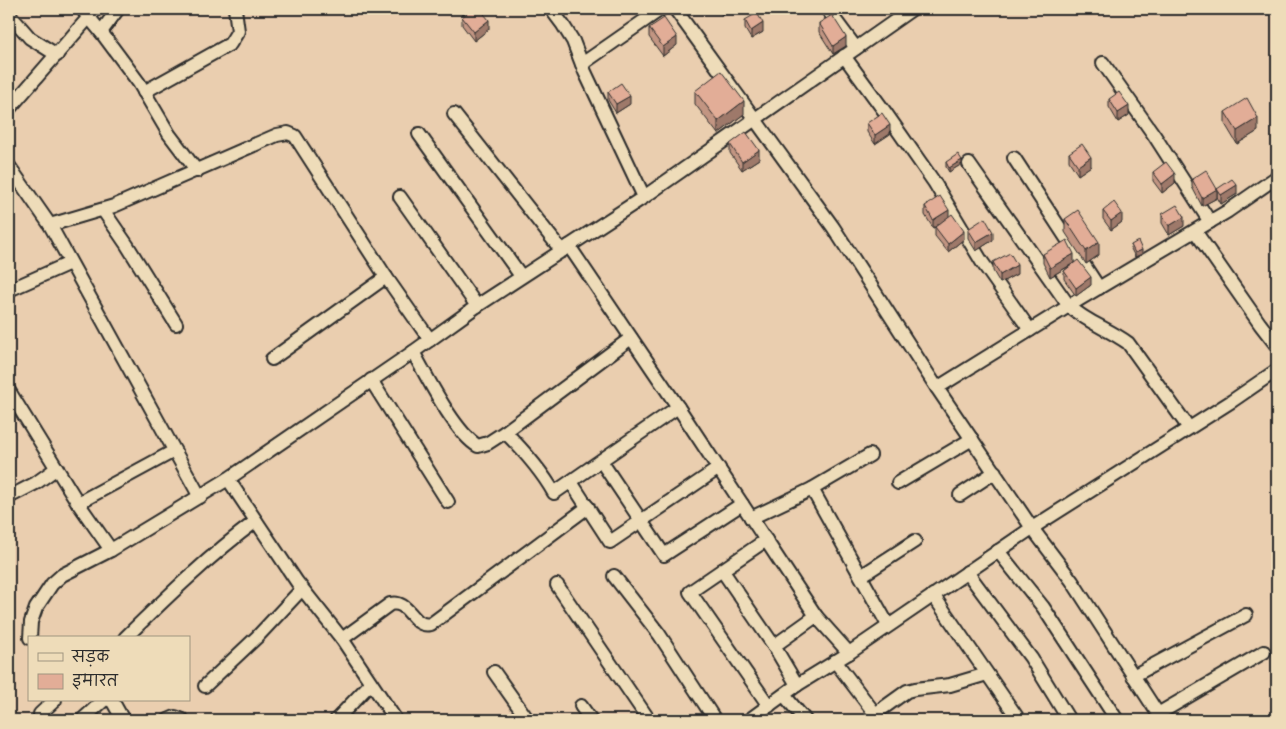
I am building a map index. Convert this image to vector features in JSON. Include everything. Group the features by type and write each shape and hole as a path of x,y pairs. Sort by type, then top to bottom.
{"street":[{"path":"101,32 118,9"},
{"path":"144,92 230,44 238,32 235,9"},
{"path":"551,9 573,41 644,197"},
{"path":"582,64 660,9"},
{"path":"675,9 833,227 937,388 1032,528 1072,581 1160,717 1264,652"},
{"path":"827,9 856,48"},
{"path":"30,636 31,622 36,608 52,584 62,575 111,550 200,498 521,276 566,249 644,197 912,9"},
{"path":"9,109 57,55 89,12 144,92 170,134 198,171"},
{"path":"9,14 30,38 57,55"},
{"path":"844,56 886,112 934,182 982,262 1030,330"},
{"path":"1103,63 1154,135 1210,222"},
{"path":"454,114 566,249 631,338 816,616 849,653"},
{"path":"50,225 103,210 198,171 277,135 288,133 295,136 386,277 430,340"},
{"path":"419,134 521,276"},
{"path":"1014,158 1099,288"},
{"path":"969,164 1069,306 1077,313 1128,343 1189,428"},
{"path":"9,166 50,225 200,498"},
{"path":"937,388 1210,222 1277,177"},
{"path":"400,197 477,306"},
{"path":"103,210 176,324"},
{"path":"1194,231 1277,346"},
{"path":"9,290 70,263"},
{"path":"272,359 386,277"},
{"path":"413,352 458,428 471,442 478,446 488,443 505,432 631,338"},
{"path":"749,720 1032,528 1277,370"},
{"path":"371,380 448,502"},
{"path":"9,391 78,503 111,550"},
{"path":"505,432 544,476 554,493 678,407"},
{"path":"898,483 972,439"},
{"path":"78,503 174,451"},
{"path":"752,518 812,489 870,455"},
{"path":"601,460 664,555 742,504"},
{"path":"9,497 57,468"},
{"path":"571,482 610,542 718,468"},
{"path":"960,495 995,472"},
{"path":"228,479 302,589 342,639 396,720"},
{"path":"812,489 888,625"},
{"path":"342,639 390,604 397,603 402,605 420,624 431,624 588,507"},
{"path":"127,636 172,592 228,542 256,521"},
{"path":"766,540 690,592 769,706"},
{"path":"861,576 915,541"},
{"path":"998,551 1043,607 1117,720"},
{"path":"722,570 798,685"},
{"path":"967,572 1031,658 1069,720"},
{"path":"614,576 659,634 715,720"},
{"path":"557,585 649,720"},
{"path":"206,686 257,638 302,589"},
{"path":"933,595 1019,720"},
{"path":"1133,676 1246,615"},
{"path":"774,646 816,616"},
{"path":"835,661 877,717 895,698 907,691 950,685 987,674"},
{"path":"494,672 528,720"},
{"path":"336,720 371,683"},
{"path":"784,695 804,720"},
{"path":"37,702 40,717"},
{"path":"40,717 53,702"},
{"path":"82,720 102,702"},
{"path":"113,702 123,720"},
{"path":"581,706 591,720"},
{"path":"168,720 175,717 182,720"}],"building":[{"path":"472,9 480,9 489,20 474,32 462,17"},
{"path":"757,13 763,23 751,31 745,20"},
{"path":"832,15 846,37 833,46 819,23"},
{"path":"664,18 677,37 663,47 649,28"},
{"path":"721,71 744,101 718,121 695,91"},
{"path":"621,83 630,96 616,104 608,92"},
{"path":"1119,92 1129,106 1118,113 1109,99"},
{"path":"1247,98 1258,118 1237,131 1225,112"},
{"path":"882,113 890,125 875,135 867,123"},
{"path":"746,132 759,150 742,162 730,144"},
{"path":"1082,144 1091,157 1078,166 1069,153"},
{"path":"958,154 962,160 949,168 946,162"},
{"path":"1166,162 1175,174 1162,184 1153,172"},
{"path":"1206,170 1217,189 1202,198 1192,179"},
{"path":"1232,179 1237,185 1221,195 1217,189"},
{"path":"940,196 949,210 933,220 925,206"},
{"path":"1114,202 1122,213 1111,221 1103,211"},
{"path":"1177,205 1184,217 1169,226 1162,214"},
{"path":"1078,210 1099,242 1086,251 1065,219"},
{"path":"952,214 964,231 948,244 935,227"},
{"path":"985,218 993,232 976,242 968,229"},
{"path":"1067,240 1074,254 1050,268 1043,254"},
{"path":"1138,241 1142,250 1135,253 1131,245"},
{"path":"1010,253 1017,265 1000,275 993,262"},
{"path":"1078,260 1091,277 1076,288 1064,271"}]}
